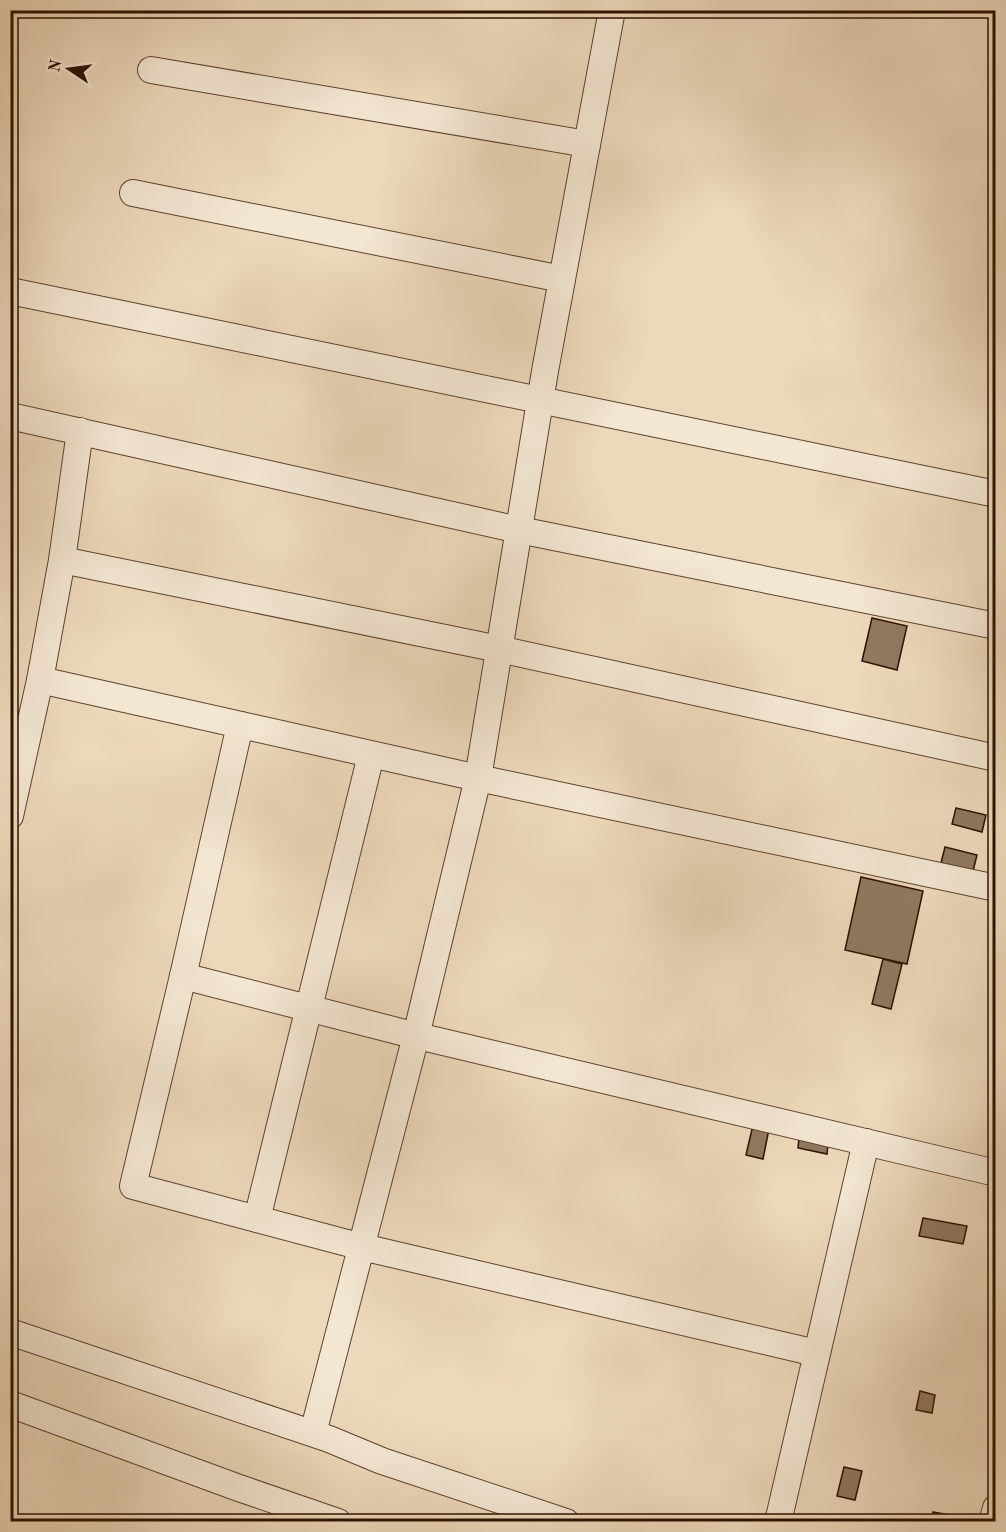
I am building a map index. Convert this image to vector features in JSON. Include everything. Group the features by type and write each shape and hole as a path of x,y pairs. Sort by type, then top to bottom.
{"street":[{"path":"313,1433 416,1036 478,778 540,400 612,10"},
{"path":"151,70 587,144"},
{"path":"133,193 562,279"},
{"path":"10,291 996,494"},
{"path":"10,416 519,530 996,626"},
{"path":"10,816 40,680 62,560 80,431"},
{"path":"62,560 499,649 996,758"},
{"path":"40,680 478,778 996,888"},
{"path":"240,725 133,1186 362,1246 816,1353"},
{"path":"257,1219 371,754"},
{"path":"183,976 416,1036 996,1173"},
{"path":"778,1521 866,1142"},
{"path":"10,1332 329,1438 382,1461 566,1521"},
{"path":"10,1404 239,1488 338,1521"},
{"path":"992,1521 996,1508"}],"building":[{"path":"872,618 907,626 897,670 862,661"},
{"path":"956,808 986,815 982,832 952,824"},
{"path":"945,847 977,855 973,871 941,863"},
{"path":"861,877 923,891 907,964 845,950"},
{"path":"883,959 902,964 891,1009 872,1004"},
{"path":"753,1125 769,1129 763,1159 746,1155"},
{"path":"799,1138 828,1144 827,1154 798,1148"},
{"path":"923,1218 967,1226 963,1244 919,1236"},
{"path":"920,1391 935,1395 932,1413 916,1410"},
{"path":"844,1467 862,1471 855,1500 837,1496"},
{"path":"933,1512 951,1515 950,1522 931,1522"}]}
